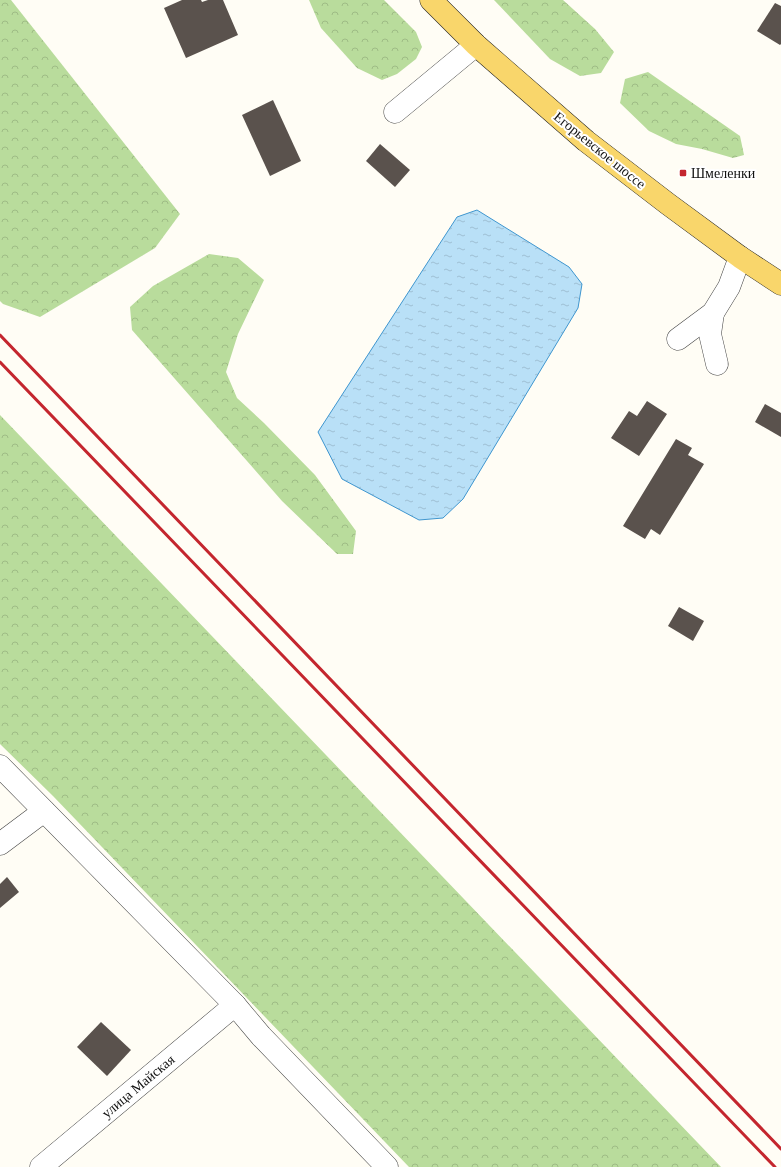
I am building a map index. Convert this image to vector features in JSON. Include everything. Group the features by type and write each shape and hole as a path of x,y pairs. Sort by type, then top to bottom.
{"main road":[{"name":"Егорьевское шоссе","path":"431,0 476,45 586,141 740,257 781,284"}],"street":[{"path":"395,112 476,45"},
{"path":"678,339 713,313 729,287 740,257"},
{"path":"713,313 710,334 717,364"},
{"path":"0,766 235,1005 261,1036 387,1167"},
{"path":"0,844 44,811"},
{"name":"улица Майская","path":"41,1167 235,1005"}],"green space":[{"path":"0,0 11,0 180,214 155,248 40,317 3,304 0,301"},
{"path":"309,0 384,0 416,32 422,47 416,59 397,74 382,80 357,68 321,28"},
{"path":"494,0 563,0 595,29 614,52 601,73 580,76 550,59"},
{"path":"648,72 740,136 744,155 733,158 702,149 676,144 649,131 620,103 625,79"},
{"path":"209,254 238,258 264,280 238,334 226,372 237,398 315,475 356,531 353,554 337,554 282,501 132,330 130,307 153,286"},
{"path":"0,415 721,1167 409,1167 53,796 0,744"}],"water":[{"path":"477,210 569,267 582,284 578,308 463,499 443,518 419,520 342,479 318,432 457,217"}],"building":[{"path":"182,0 201,0 202,2 208,0 223,0 238,35 186,58 164,8"},
{"path":"775,3 781,6 780,45 757,31"},
{"path":"273,100 301,161 270,176 242,115"},
{"path":"380,144 410,170 395,187 366,161"},
{"path":"647,401 667,414 639,456 611,438 629,411 637,416"},
{"path":"765,404 781,413 781,437 755,422"},
{"path":"676,439 692,448 688,455 704,464 660,535 651,529 645,539 623,526"},
{"path":"679,607 704,621 693,641 668,626"},
{"path":"7,877 19,892 0,908 0,884"},
{"path":"101,1022 131,1050 107,1076 77,1047"}],"railway":[{"path":"0,335 781,1149"},
{"path":"0,362 775,1167"}],"place":[{"name":"Шмеленки","path":"683,173"}]}
